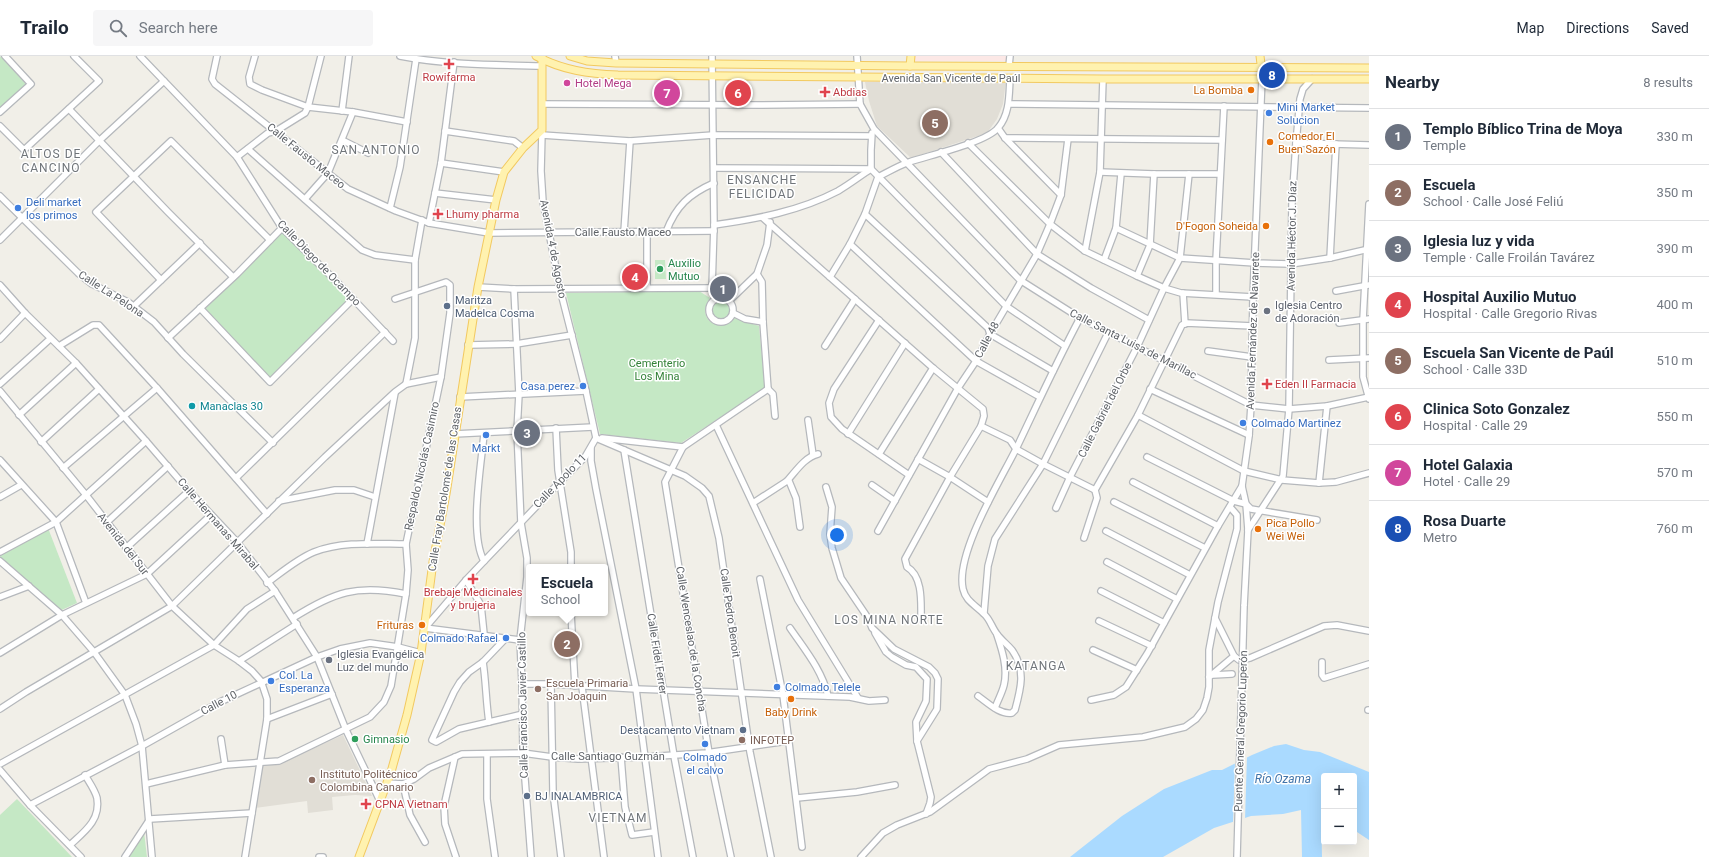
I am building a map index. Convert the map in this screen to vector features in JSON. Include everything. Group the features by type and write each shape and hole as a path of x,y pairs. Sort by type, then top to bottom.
{"main road":[{"name":"Avenida San Vicente de Paúl","path":"570,56 587,61 616,60 712,64 1369,68"},
{"path":"910,66 911,56"},
{"name":"Avenida Fernández de Navarrete","path":"1260,56 1262,78"},
{"name":"Avenida San Vicente de Paúl","path":"541,59 576,71 597,74 1103,79 1369,79"},
{"name":"Avenida 4 de Agosto","path":"541,59 543,104 542,132"},
{"name":"Calle Fray Bartolomé de las Casas","path":"359,857 387,783 407,715 421,653 433,562 446,494 468,346 478,287 496,200 504,172 523,148 542,132"}],"street":[{"path":"0,112 31,84 5,56"},
{"path":"0,126 24,150 70,109 99,80 74,56"},
{"name":"Calle Diego de Ocampo","path":"140,56 237,157 282,228 394,341"},
{"name":"Calle Fausto Maceo","path":"217,56 212,79 215,84 328,174 348,189 390,208 429,223 489,233 549,231 666,232 714,228 763,218 824,197 839,190 871,169"},
{"path":"255,56 249,77 250,84 262,90 308,106 353,112 407,122"},
{"path":"237,157 268,133 276,132 305,113 321,56"},
{"path":"342,111 349,56"},
{"path":"400,56 416,59 454,62 541,59"},
{"path":"712,56 714,168 712,288 715,299"},
{"name":"Calle Santa Luisa de Marillac","path":"857,56 857,77 860,104 874,129 1020,280 1080,318 1251,405 1289,409 1327,406 1369,398"},
{"path":"1010,56 1010,66"},
{"path":"390,208 400,167 416,59"},
{"path":"429,223 445,131 454,62"},
{"path":"830,277 850,244 865,214 878,177 907,163 968,143 989,134 998,128 1004,117 1008,104 1010,78"},
{"name":"Avenida Fernández de Navarrete","path":"1244,606 1248,530 1246,504 1242,486 1249,435 1251,405 1262,78"},
{"name":"Avenida Héctor J. Díaz","path":"1282,480 1289,409 1292,203 1296,143 1299,108 1303,89 1312,78"},
{"path":"1084,251 1100,172 1103,79"},
{"path":"0,240 100,140 164,81"},
{"path":"543,104 860,104"},
{"path":"1008,104 1369,108"},
{"path":"1216,294 1216,260 1224,106"},
{"path":"70,109 233,277"},
{"path":"305,199 328,174 353,112"},
{"path":"998,128 1005,138 1061,196"},
{"path":"874,129 871,136 871,169 878,177 1006,306 1065,346"},
{"path":"445,131 514,141 523,148"},
{"path":"542,132 630,141 713,135 871,136"},
{"name":"Avenida 4 de Agosto","path":"542,132 542,194 560,288 586,391 596,438"},
{"path":"1005,138 1222,140"},
{"name":"Calle 48","path":"878,531 958,388 976,361 1020,280 1036,254 1061,196 1068,139"},
{"path":"342,140 368,153"},
{"path":"161,280 96,212 171,141 270,240"},
{"path":"624,232 630,141"},
{"path":"968,143 1050,224 1084,251 1164,288 1183,293 1254,297"},
{"path":"1296,143 1369,145"},
{"path":"1330,258 1336,144"},
{"path":"248,149 362,250 375,255 415,260"},
{"path":"941,152 1036,254 1091,288 1149,320"},
{"path":"440,163 504,172"},
{"path":"714,168 871,169"},
{"path":"1100,172 1121,174 1220,174"},
{"path":"1104,260 1116,228 1121,174"},
{"path":"1137,276 1150,245 1154,174"},
{"name":"Calle Gabriel del Orbe","path":"1056,508 1070,477 1137,347 1164,288 1180,258 1189,174"},
{"path":"666,232 672,218 690,196 714,183"},
{"path":"435,193 496,200"},
{"name":"Calle La Pelona","path":"0,196 78,273 92,284 134,306 154,322 168,338 273,443"},
{"path":"1369,204 1366,285 1366,358 1363,377 1369,398"},
{"path":"865,214 988,328 990,334 1053,371"},
{"path":"763,218 770,222 933,368 983,409 984,412 981,426 950,476 905,559 907,567 915,574 921,597 921,619"},
{"path":"406,384 414,338 415,260 422,220"},
{"path":"729,301 757,274 767,245 770,222"},
{"path":"168,338 233,277 282,228"},
{"path":"1116,228 1180,258 1291,264 1330,258 1367,249"},
{"path":"647,232 647,288"},
{"path":"134,306 200,243"},
{"path":"850,244 976,361 1040,398"},
{"path":"757,274 762,282 763,322 768,389 773,394 775,416"},
{"name":"Respaldo Nicolás Casimiro","path":"146,784 226,765 284,760 370,717 384,702 391,686 406,594 408,570 406,544 440,376 450,313 450,285 446,282 414,292"},
{"path":"1336,291 1366,285"},
{"name":"Calle Hermanas Mirabal","path":"0,286 50,339 76,363 124,416 189,491 237,542 267,583 275,591 317,657 346,730 380,801"},
{"path":"478,287 514,289 712,288"},
{"name":"Calle Francisco Javier Castillo","path":"514,289 519,394 517,431 521,523 526,558 526,577 520,640 523,753 531,857"},
{"path":"395,299 414,292"},
{"path":"1183,293 1185,324"},
{"path":"720,298 729,301 733,306 733,313 728,320 725,322 717,322 710,317 710,305 715,299 720,298"},
{"path":"200,308 270,382 353,299"},
{"path":"825,346 855,299"},
{"path":"0,339 25,313"},
{"path":"733,313 745,319 763,322"},
{"path":"978,696 995,708 1012,713 1015,710 1022,686 1021,671 1012,650 997,634 984,613 974,607 964,594 962,578 967,552 988,502 1016,449 1080,318"},
{"path":"1340,323 1366,319"},
{"path":"879,320 834,389 829,404 831,416 848,434 909,476"},
{"path":"1084,538 1097,498 1096,490 1138,415 1150,388 1182,326 1185,324 1253,326"},
{"path":"59,346 93,325 99,325 157,388 267,514"},
{"path":"236,478 385,332"},
{"path":"984,613 988,566 995,539 1043,464 1108,333"},
{"path":"468,346 516,344 572,335"},
{"path":"0,384 50,339"},
{"path":"848,434 905,343"},
{"path":"1208,351 1252,357"},
{"path":"1329,360 1366,358"},
{"path":"19,415 76,363"},
{"path":"878,454 933,368"},
{"path":"0,709 26,692 172,606 279,501 395,392 406,384 440,376"},
{"path":"63,468 157,388"},
{"path":"1150,388 1249,435"},
{"path":"41,442 99,389"},
{"path":"596,438 682,447 768,389"},
{"name":"Avenida del Sur","path":"0,390 41,442 86,495 172,606 214,645 239,661 261,682"},
{"path":"460,397 586,391"},
{"path":"366,544 395,392"},
{"path":"1319,483 1327,406"},
{"path":"1138,415 1244,471 1282,480 1319,483 1336,482 1369,473"},
{"path":"753,503 787,481 800,466 816,454 808,420"},
{"path":"716,425 798,600 858,698"},
{"path":"981,426 1010,440 1016,449 1096,490"},
{"path":"454,434 484,434 556,428 593,427"},
{"path":"556,428 560,481 571,552 571,564"},
{"path":"484,434 476,529 480,553 484,561"},
{"name":"Calle Apolo 11","path":"425,628 466,580 585,456 596,438"},
{"name":"Calle Pedro Benoit","path":"596,438 685,476 702,488 709,496 719,538 750,747 771,857"},
{"path":"0,552 56,522 146,441"},
{"name":"Calle Wenceslao de la Concha","path":"682,447 666,482 709,753 731,857"},
{"path":"591,448 591,461 597,496 636,689 656,857"},
{"name":"Calle Fidel Ferrer","path":"624,450 674,756 693,857"},
{"path":"1147,457 1234,501 1246,504 1251,509 1317,520"},
{"path":"918,459 950,476 988,502"},
{"path":"0,460 56,522 86,603"},
{"path":"106,522 168,466"},
{"path":"1248,530 1260,510 1282,480"},
{"path":"787,481 790,482 796,498 800,527"},
{"path":"1133,482 1218,526"},
{"path":"0,497 21,485"},
{"path":"872,485 894,501"},
{"path":"1091,700 1108,697 1120,692 1126,687 1152,646 1190,575 1242,486"},
{"path":"826,487 832,507 831,541 841,578 868,618 886,652 906,665 916,667 927,679 926,701 916,722 917,741 931,797 925,814"},
{"path":"279,501 335,490 354,490 375,497"},
{"path":"126,548 189,491"},
{"path":"1114,502 1206,548"},
{"path":"861,857 889,829 925,814 988,769 1027,759 1059,745 1130,739 1185,727 1196,719 1203,710 1207,698 1211,676 1209,650 1218,602 1237,529 1237,515 1230,507"},
{"path":"0,653 62,615 147,574 212,515"},
{"path":"1106,531 1190,575"},
{"path":"267,583 313,552 333,546 406,544"},
{"path":"0,561 62,615 94,652 125,695 136,724 142,746 150,819 152,857"},
{"path":"1107,562 1178,599"},
{"path":"466,580 481,605 484,634"},
{"path":"760,580 783,695 802,848"},
{"path":"0,597 29,586"},
{"path":"293,618 312,606 346,592 386,590 406,594"},
{"path":"0,764 214,645 247,609 275,591"},
{"path":"1101,591 1164,623"},
{"name":"Puente General Gregorio Luperón","path":"1237,857 1244,606"},
{"path":"570,616 573,661 579,686 591,758 604,857"},
{"path":"1215,618 1234,656 1239,660 1245,660 1324,626 1337,625 1369,631"},
{"path":"1099,621 1152,646"},
{"path":"239,661 296,624"},
{"path":"425,628 484,634 520,640"},
{"path":"790,628 813,661 825,682 828,696"},
{"path":"872,628 894,649 930,666 936,673 938,679 937,709 917,741"},
{"path":"995,708 1004,684 1005,676 1004,658 997,634"},
{"path":"506,638 483,662 469,672 454,692 432,740 436,742 459,729 523,714"},
{"name":"Calle 10","path":"30,805 142,746 220,702 317,657 340,649 370,643 398,647 421,653"},
{"path":"1094,650 1137,670"},
{"path":"1211,676 1234,656"},
{"path":"483,662 487,687 486,703 489,722"},
{"path":"1322,662 1322,675 1324,678 1369,664"},
{"path":"1211,676 1232,674"},
{"path":"245,857 267,719 268,698 261,682"},
{"path":"522,684 828,696 858,698 869,701 885,700"},
{"path":"551,684 553,792 561,857"},
{"path":"267,719 332,694"},
{"path":"221,739 226,765"},
{"name":"Calle Santiago Guzmán","path":"403,784 414,779 429,768 462,754 523,753 552,758 674,756 709,753 788,741"},
{"path":"487,754 488,799 495,857"},
{"path":"455,757 444,806 445,824 456,857"},
{"path":"621,757 625,807 632,835 654,832"},
{"path":"0,770 30,805 81,857"},
{"path":"70,845 92,824 97,810 97,797 86,775"},
{"path":"387,783 403,784 410,815 425,842"},
{"path":"797,798 857,792 896,785"},
{"path":"150,819 252,813"},
{"path":"125,857 150,819"}],"shaded area":[{"path":"910,56 1007,56 1006,61 909,61"},
{"path":"1006,81 1003,104 997,119 987,133 911,158 877,126 865,82"},
{"name":"Instituto Politécnico Colombina Canario","path":"343,735 372,796 355,795 332,797 333,810 308,813 307,801 255,808 262,766 281,763"}],"green space":[{"path":"0,56 27,85 0,108"},
{"path":"281,230 350,300 270,378 205,309"},
{"name":"Auxilio Mutuo","path":"655,260 665,260 666,279 655,279"},
{"name":"Cementerio Los Mina","path":"699,291 710,298 705,312 710,322 721,324 735,318 759,326 765,388 681,443 600,434 566,293"},
{"path":"721,299 725,300 731,306 731,314 725,320 721,321 717,320 711,314 710,310 711,306 717,300"},
{"path":"48,528 77,603 55,613 0,563 0,556"},
{"path":"17,799 72,857 0,857 0,815"},
{"path":"143,823 147,857 126,857"}],"water":[{"name":"Río Ozama","path":"1286,744 1304,750 1320,752 1369,772 1369,840 1357,832 1357,773 1321,773 1322,857 1302,857 1301,810 1283,814 1251,816 1214,828 1163,857 1070,857 1122,816 1164,789 1212,770 1222,770 1274,746"}],"pier":[{"path":"1247,755 1245,820 1233,824 1235,761"}],"place":[{"name":"Rowifarma","path":"449,64"},
{"name":"Rosa Duarte","path":"1272,75"},
{"name":"Hotel Mega","path":"567,83"},
{"name":"La Bomba","path":"1251,90"},
{"name":"Abdias","path":"825,92"},
{"name":"Hotel Galaxia","path":"667,93"},
{"name":"Clinica Soto Gonzalez","path":"738,93"},
{"name":"Mini Market Solucion","path":"1269,113"},
{"name":"Escuela San Vicente de Paúl","path":"935,123"},
{"name":"Comedor El Buen Sazón","path":"1270,142"},
{"name":"Deli market los primos","path":"18,208"},
{"name":"Lhumy pharma","path":"438,214"},
{"name":"D'Fogon Soheida","path":"1266,226"},
{"name":"Auxilio Mutuo","path":"660,269"},
{"name":"Hospital Auxilio Mutuo","path":"635,277"},
{"name":"Templo Bíblico Trina de Moya","path":"723,289"},
{"name":"Maritza Madelca Cosma","path":"447,306"},
{"name":"Iglesia Centro de Adoración","path":"1267,311"},
{"name":"Eden II Farmacia","path":"1267,384"},
{"name":"Casa perez","path":"583,386"},
{"name":"Manaclas 30","path":"192,406"},
{"name":"Colmado Martinez","path":"1243,423"},
{"name":"Iglesia luz y vida","path":"527,433"},
{"name":"Markt","path":"486,435"},
{"name":"Pica Pollo Wei Wei","path":"1258,529"},
{"name":"Brebaje Medicinales y brujeria","path":"473,579"},
{"name":"Frituras","path":"422,625"},
{"name":"Colmado Rafael","path":"506,638"},
{"name":"Escuela","path":"567,644"},
{"name":"Iglesia Evangélica Luz del mundo","path":"329,660"},
{"name":"Col. La Esperanza","path":"271,681"},
{"name":"Colmado Telele","path":"777,687"},
{"name":"Escuela Primaria San Joaquin","path":"538,689"},
{"name":"Baby Drink","path":"791,699"},
{"name":"Destacamento Vietnam","path":"743,730"},
{"name":"Gimnasio","path":"355,739"},
{"name":"INFOTEP","path":"742,740"},
{"name":"Colmado el calvo","path":"705,744"},
{"name":"Instituto Politécnico Colombina Canario","path":"312,780"},
{"name":"BJ INALAMBRICA","path":"527,796"},
{"name":"CPNA Vietnam","path":"366,804"}],"district":[{"name":"SAN ANTONIO","path":"376,150"},
{"name":"ALTOS DE CANCINO","path":"51,161"},
{"name":"ENSANCHE FELICIDAD","path":"762,187"},
{"name":"LOS MINA NORTE","path":"889,620"},
{"name":"KATANGA","path":"1036,666"},
{"name":"VIETNAM","path":"618,818"}]}
